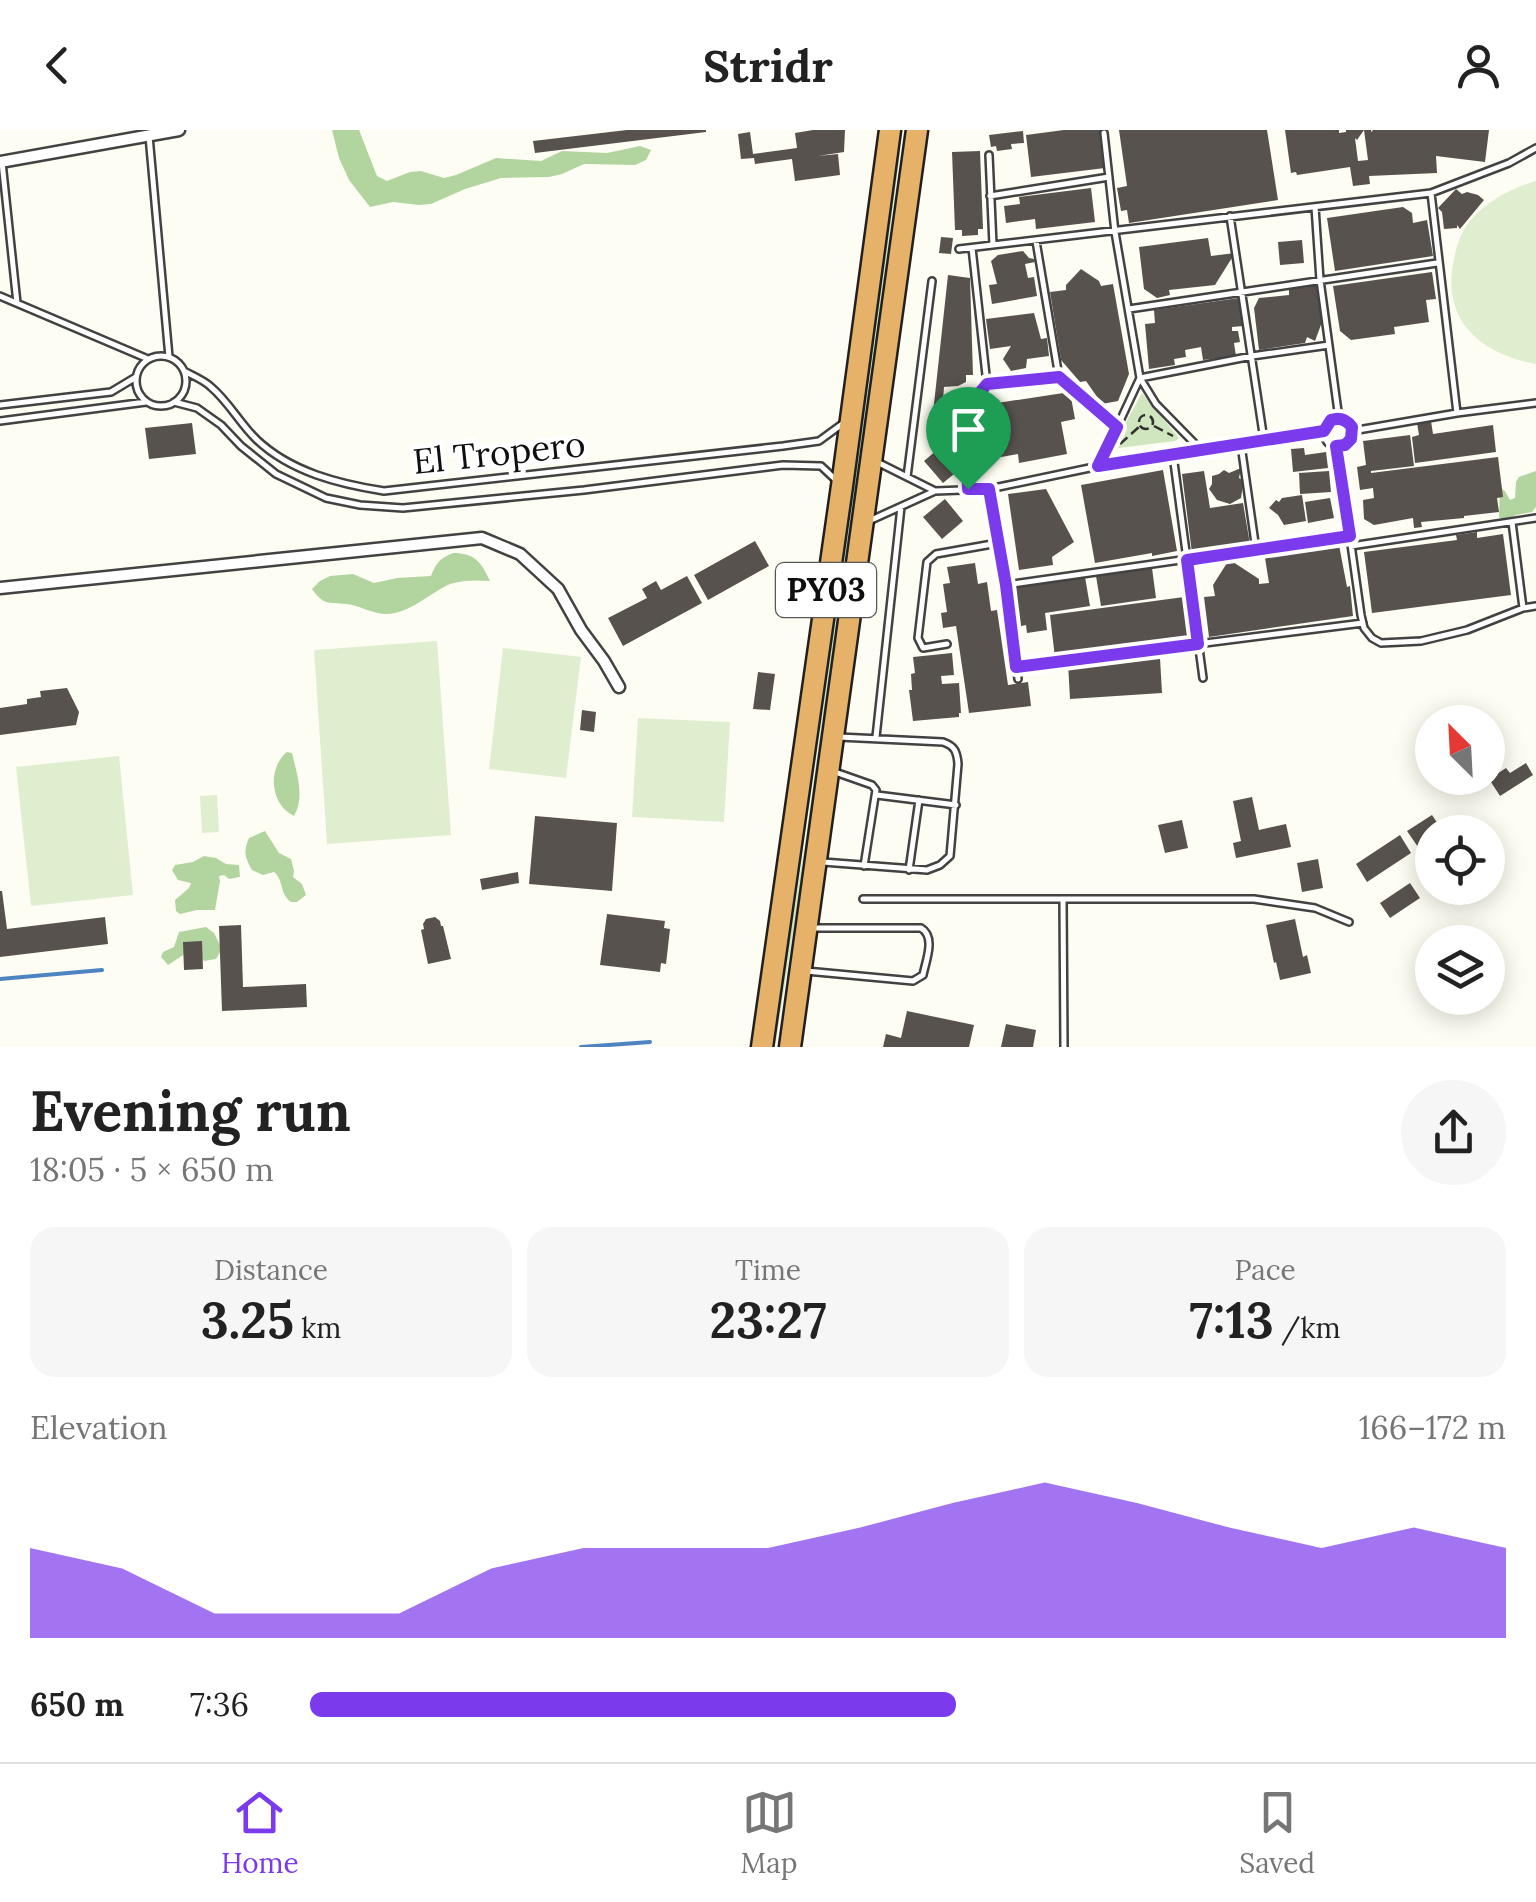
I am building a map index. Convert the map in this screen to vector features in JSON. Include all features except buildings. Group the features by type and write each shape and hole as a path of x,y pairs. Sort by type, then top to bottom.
{"highway":[{"name":"PY03","path":"790,1047 918,130"},
{"name":"PY03","path":"762,1047 889,132"}],"street":[{"path":"0,149 1,162 149,132 179,130"},
{"path":"889,132 918,130"},
{"path":"0,588 482,538 520,554 558,589 620,687"}],"lane":[{"path":"149,132 169,357"},
{"path":"1104,134 1140,378 1156,404 1202,451"},
{"path":"959,249 1430,193 1509,163 1536,148"},
{"path":"988,156 993,245"},
{"path":"1,162 16,304"},
{"path":"990,196 1109,177"},
{"path":"1430,193 1456,413"},
{"path":"1314,206 1320,280 1340,419"},
{"path":"1230,216 1264,441"},
{"path":"1036,241 1059,377 1117,427"},
{"path":"972,248 987,384"},
{"path":"1130,309 1438,263"},
{"path":"907,477 932,280"},
{"path":"0,296 148,360"},
{"path":"1140,378 1330,345"},
{"path":"0,421 174,402 184,392 186,378 175,360 162,356 142,364 136,377 138,391 147,402"},
{"name":"El Tropero","path":"184,371 210,386 273,453 322,477 384,491 819,441 851,418"},
{"path":"0,405 110,392 136,377"},
{"path":"968,489 966,417 972,402 987,384 1059,377"},
{"path":"1098,466 1140,378"},
{"name":"El Tropero","path":"174,402 198,408 276,474 326,498 360,505 403,508 460,503 783,464 821,466 842,486"},
{"path":"1352,431 1536,404"},
{"path":"1336,446 1348,443 1352,431 1350,424 1340,419 1331,420 1324,431 1326,439 1336,446 1363,623 1372,638 1380,644 1422,641 1536,606"},
{"path":"863,524 935,491 989,489 1098,466 1324,431"},
{"path":"1241,445 1256,550"},
{"path":"1173,455 1203,678"},
{"path":"872,460 935,491"},
{"path":"989,489 1018,679"},
{"path":"876,739 901,506"},
{"path":"1352,546 1536,518"},
{"path":"1512,522 1523,608"},
{"path":"1006,585 1350,536"},
{"path":"947,644 923,648 918,638 927,562 936,554 998,543"},
{"path":"1016,667 1363,623"},
{"path":"816,861 927,870 940,866 950,856 958,764 952,745 833,737"},
{"path":"828,770 872,785 876,790 864,866"},
{"path":"877,795 956,805"},
{"path":"909,870 918,800"},
{"path":"863,899 1254,899 1315,908 1349,922"},
{"path":"1063,899 1064,1047"},
{"path":"800,971 913,982 923,975 930,938 921,928 806,928"}],"path":[{"path":"1140,426 1139,418 1145,415 1152,418 1152,425"},
{"path":"1140,426 1146,429 1152,425"},
{"path":"1152,425 1179,440"},
{"path":"1115,448 1140,426"}],"green space":[{"path":"332,130 359,130 377,176 387,181 421,171 444,178 496,158 541,161 562,151 607,153 640,146 651,150 646,160 635,165 584,164 549,177 501,178 431,204 393,202 370,207 349,180"},
{"path":"898,151 826,712 775,1047 772,1047 806,837"},
{"path":"1536,181 1536,364 1499,353 1470,332 1460,319 1451,285 1457,247 1470,221 1500,196"},
{"path":"1142,393 1179,438 1118,448 1115,442"},
{"path":"1536,471 1536,507 1504,521 1499,517 1500,488 1510,500 1515,498 1519,477"},
{"path":"453,553 476,560 490,581 450,584 410,607 385,614 327,602 312,589 330,576 353,574 374,583 431,576 439,562"},
{"path":"437,641 451,835 327,844 314,650"},
{"path":"503,648 581,657 566,778 489,769"},
{"path":"638,718 730,722 724,822 632,817"},
{"path":"287,752 292,753 299,785 294,816 280,804 274,786 276,767"},
{"path":"119,756 133,895 31,906 16,767"},
{"path":"217,795 219,832 202,833 200,796"},
{"path":"265,831 279,853 291,859 293,877 302,884 306,895 297,902 287,898 274,872 263,875 252,870 245,851 249,838"},
{"path":"204,856 239,865 240,877 219,876 215,910 180,914 175,900 191,883 178,880 172,870 175,865"},
{"path":"206,927 222,949 216,959 204,961 188,952 168,965 161,957 174,947 179,932"}],"waterway":[{"path":"0,979 102,970"},
{"path":"581,1047 650,1042"}],"route":[{"path":"1059,377 1117,427 1098,466 1324,431 1335,419 1352,427 1348,443 1336,446 1350,536 1187,560 1198,644 1016,667 989,489 968,489 966,417 987,384 1059,377"}]}
